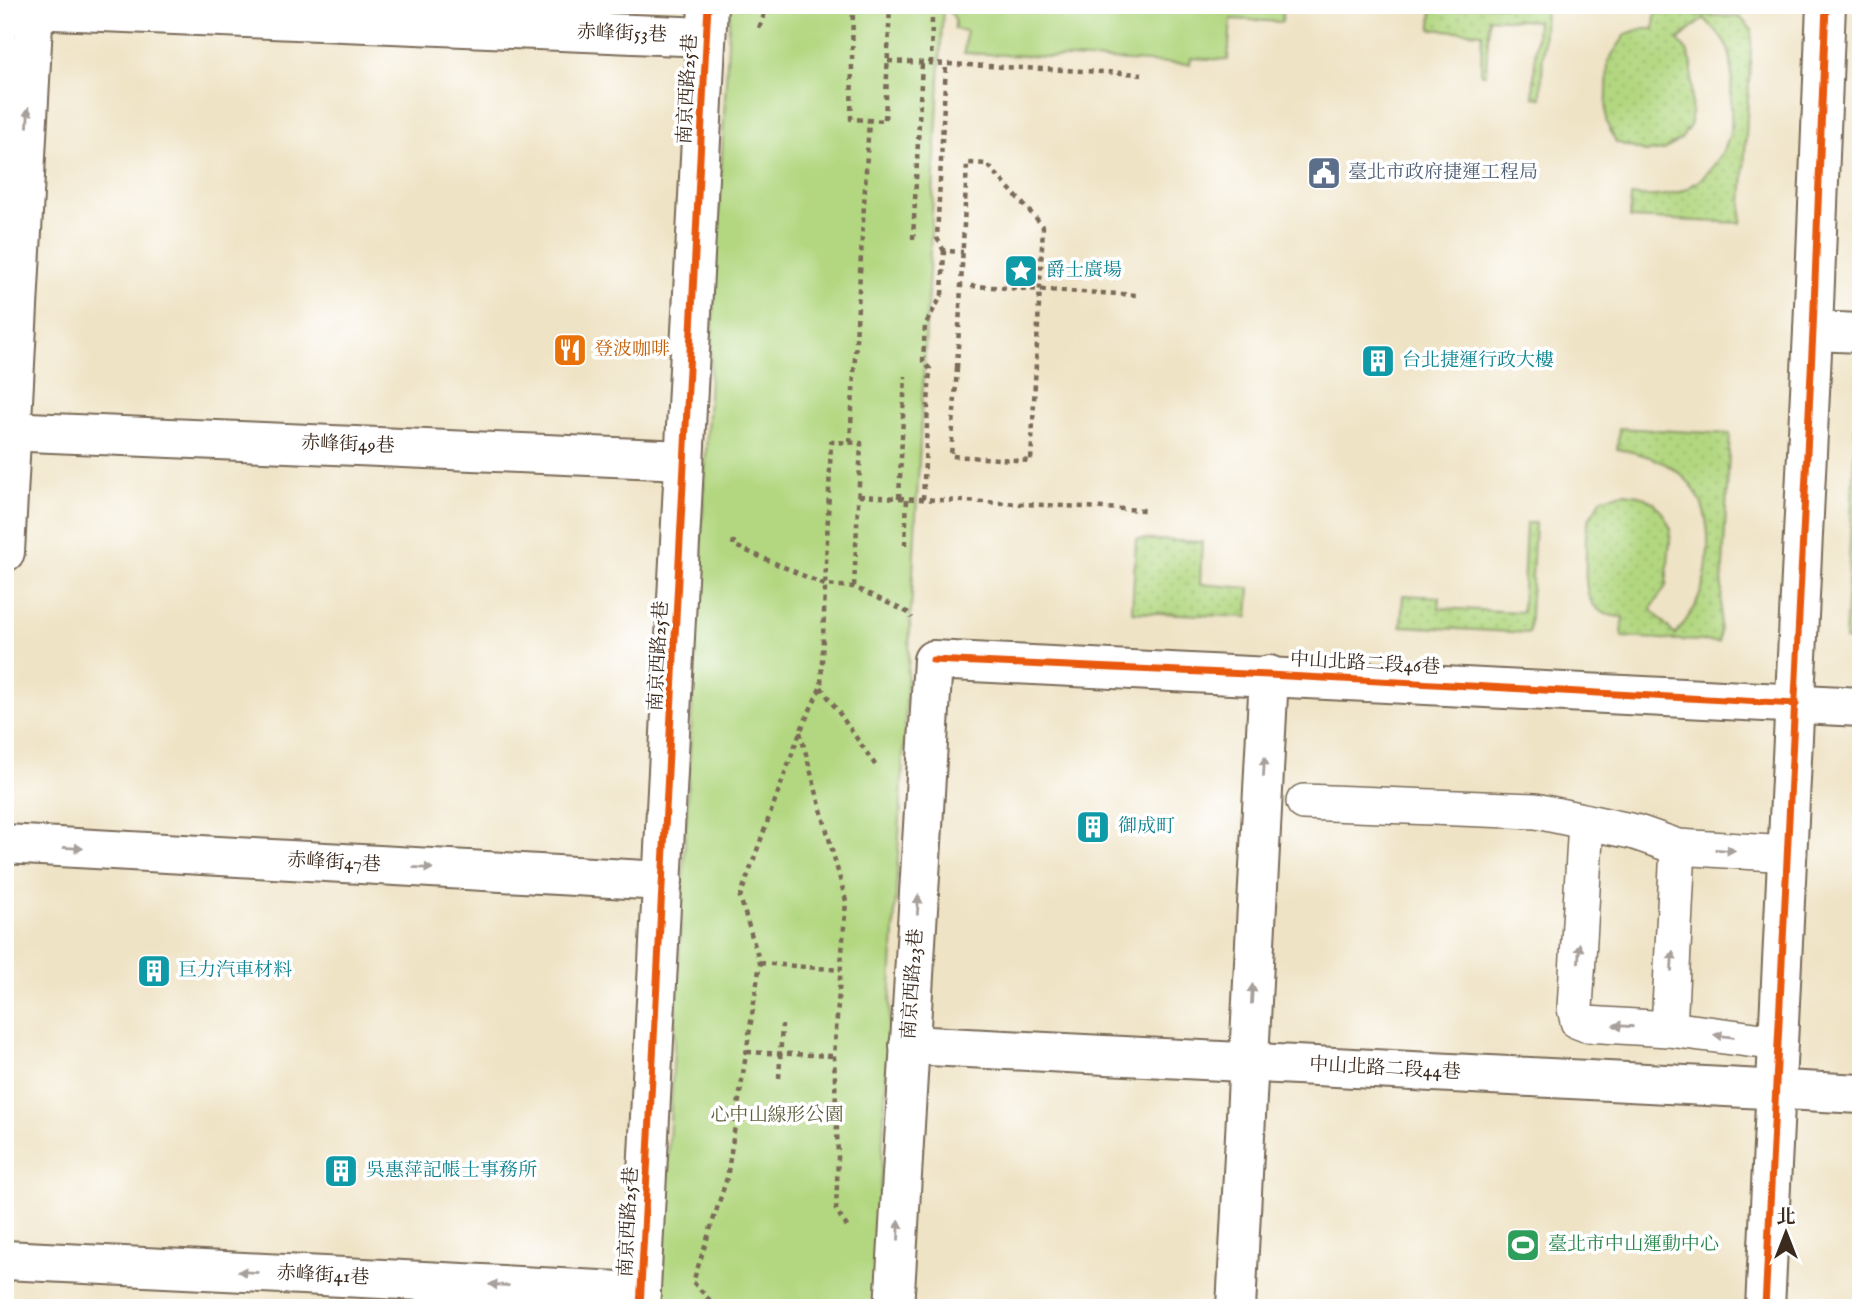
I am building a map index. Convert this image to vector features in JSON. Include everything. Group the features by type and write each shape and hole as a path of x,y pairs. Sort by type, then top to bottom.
{"street":[{"path":"1765,1308 1796,704 1826,5"},
{"path":"5,552 24,8"},
{"name":"赤峰街53巷","path":"24,8 707,21"},
{"name":"南京西路25巷","path":"640,1300 707,21"},
{"path":"1813,331 1861,333"},
{"name":"赤峰街49巷","path":"8,431 684,460"},
{"name":"中山北路二段46巷","path":"933,660 1861,707"},
{"name":"南京西路23巷","path":"894,1308 933,660"},
{"path":"1236,1308 1269,675"},
{"name":"赤峰街47巷","path":"5,844 663,881"},
{"name":"中山北路二段44巷","path":"909,1045 1861,1094"},
{"name":"赤峰街41巷","path":"5,1260 640,1300"}],"lane":[{"path":"1304,802 1536,811 1636,832 1678,847 1789,853"},
{"path":"1587,822 1575,1008 1578,1021 1586,1024 1669,1029 1779,1043"},
{"path":"1669,1029 1678,847"}],"path":[{"path":"757,32 768,5"},
{"path":"853,5 851,119 885,121 890,5"},
{"path":"931,64 932,18"},
{"path":"887,61 1142,74"},
{"path":"913,239 922,63"},
{"path":"923,499 930,369 923,361 925,325 942,295 944,251 937,238 946,64"},
{"path":"850,442 869,120"},
{"path":"967,163 987,164 1043,226 1031,461 951,456 963,252 967,163"},
{"path":"944,251 963,252"},
{"path":"971,286 1138,295"},
{"path":"899,498 905,376"},
{"path":"717,1308 693,1282 727,1178 760,963 740,897 800,732 821,686 831,442 861,443 854,587"},
{"path":"859,496 1146,510"},
{"path":"905,545 907,498"},
{"path":"734,531 733,545 825,585 854,587 909,613"},
{"path":"821,686 922,833"},
{"path":"800,732 846,901 834,1056 838,1156 836,1210"},
{"path":"760,963 841,970"},
{"path":"779,1078 782,1024"},
{"path":"747,1052 834,1056"}],"green space":[{"name":"心中山線形公園","path":"730,5 1283,5 1282,22 1231,19 1228,60 1191,58 1190,64 964,53 966,31 954,29 953,16 943,7 874,1308 660,1308"},
{"path":"1432,5 1545,6 1541,98 1533,97 1537,21 1489,18 1486,74 1481,74 1482,33 1431,29"},
{"path":"1655,12 1740,17 1752,30 1741,223 1630,218 1631,196 1679,192 1706,174 1720,157 1731,127 1730,55 1722,39 1704,18 1678,40 1687,51 1692,64 1691,124 1681,139 1664,150 1645,152 1616,142 1606,122 1608,61 1626,34 1640,29 1654,29"},
{"path":"1861,363 1861,641 1845,640"},
{"path":"1619,428 1730,434 1719,642 1622,637 1623,617 1600,611 1589,597 1586,577 1588,522 1602,498 1624,493 1639,495 1655,503 1671,529 1666,586 1651,609 1675,635 1696,604 1706,573 1707,525 1703,507 1695,491 1685,478 1656,459 1617,449"},
{"path":"1526,523 1535,523 1529,633 1401,626 1403,595 1440,597 1439,608 1522,612"},
{"path":"1136,539 1202,542 1200,584 1250,588 1248,617 1132,612"}],"cycle path":[{"path":"640,1308 708,5"},
{"path":"1765,1308 1813,331 1826,5"},
{"path":"933,660 1269,675 1796,704"}],"place":[{"name":"臺北市政府捷運工程局","path":"1324,173"},
{"name":"爵士廣場","path":"1021,271"},
{"name":"登波咖啡","path":"570,350"},
{"name":"台北捷運行政大樓","path":"1378,361"},
{"name":"御成町","path":"1093,827"},
{"name":"巨力汽車材料","path":"154,971"},
{"name":"吳惠萍記帳士事務所","path":"341,1171"},
{"name":"臺北市中山運動中心","path":"1523,1245"}]}
